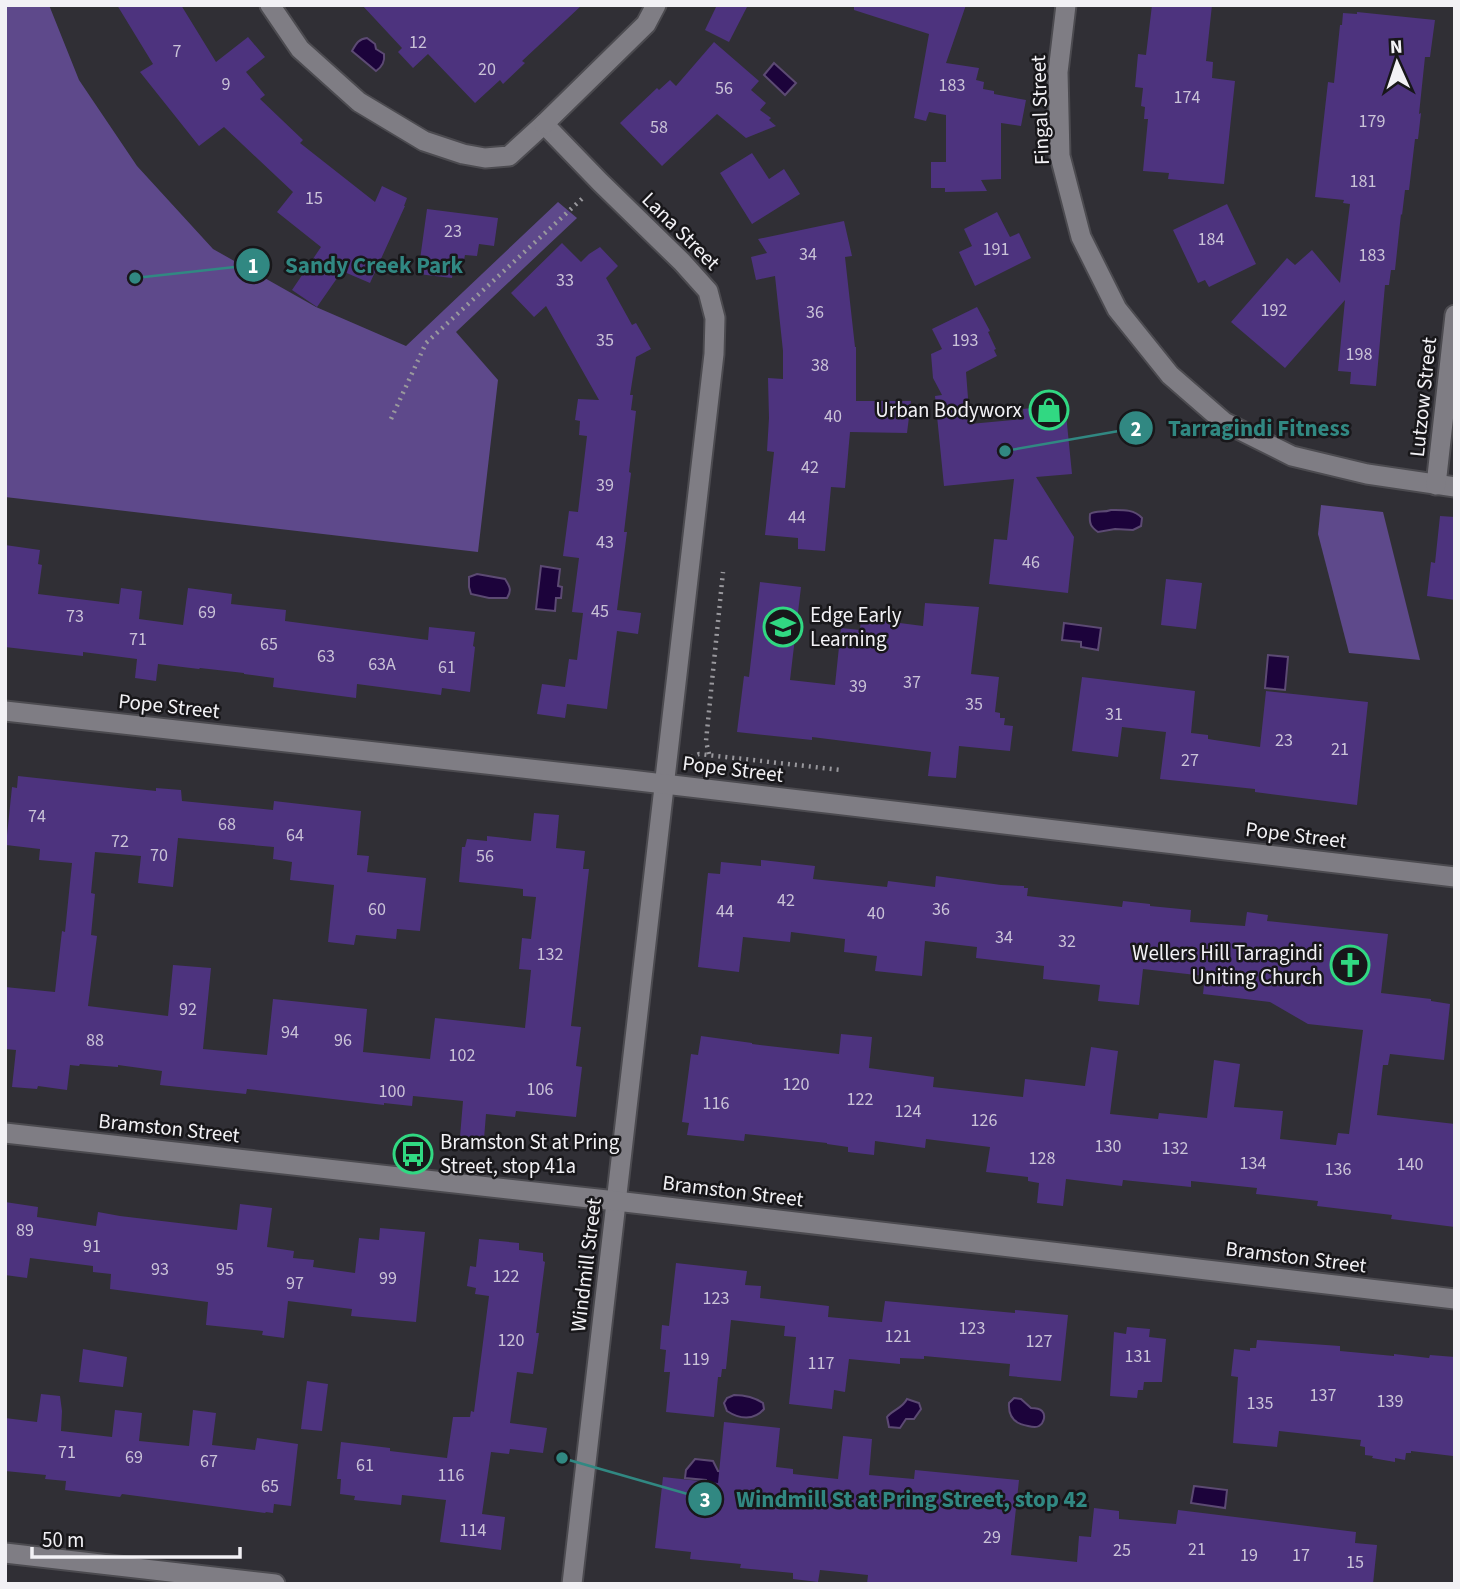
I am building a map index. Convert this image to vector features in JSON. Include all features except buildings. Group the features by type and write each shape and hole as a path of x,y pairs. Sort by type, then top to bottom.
{"street":[{"path":"270,5 300,49 359,102 424,141 485,158 509,156 646,23 656,5"},
{"name":"Fingal Street","path":"1066,5 1058,72 1060,156 1081,237 1117,309 1170,375 1224,422 1292,456 1367,474 1445,486"},
{"name":"Lana Street","path":"544,124 700,281 708,291 715,318 714,354 664,784"},
{"name":"Lutzow Street","path":"1445,486 1455,314"},
{"name":"Pope Street","path":"5,711 664,784 1455,877"},
{"name":"Windmill Street","path":"572,1584 664,784"},
{"name":"Bramston Street","path":"5,1133 616,1200 1455,1299"},
{"path":"5,1553 275,1584"}],"path":[{"path":"391,419 426,343 586,195"},
{"path":"709,754 706,741 723,572"},
{"path":"691,756 709,754 841,770"}],"shaded area":[{"path":"5,5 49,5 79,80 137,166 213,249 316,307 406,346 558,202 577,218 456,332 498,380 478,552 5,497"},
{"path":"367,38 384,54 383,64 376,71 352,51 359,41"},
{"path":"774,63 796,83 785,95 764,75"},
{"path":"1321,505 1383,512 1420,660 1349,653 1318,534"},
{"path":"1111,510 1135,513 1142,518 1141,526 1133,530 1098,532 1091,525 1090,514"},
{"path":"541,566 560,569 558,586 562,587 561,598 556,598 555,611 536,609"},
{"path":"477,574 505,579 510,588 507,598 471,594 469,577"},
{"path":"1064,623 1101,628 1098,650 1081,647 1081,642 1062,640"},
{"path":"1268,655 1288,657 1285,690 1265,688"},
{"path":"734,1395 756,1399 763,1403 764,1409 751,1417 732,1414 727,1411 724,1403"},
{"path":"1014,1398 1042,1411 1044,1417 1041,1425 1031,1427 1019,1424 1013,1419 1009,1403"},
{"path":"907,1399 919,1403 921,1409 914,1419 906,1419 900,1428 889,1427 887,1417"},
{"path":"695,1459 713,1461 718,1471 740,1473 738,1487 685,1478 686,1470"},
{"path":"1194,1486 1227,1490 1225,1508 1191,1503"}],"place":[{"name":"Sandy Creek Park","path":"135,278"},
{"name":"Urban Bodyworx","path":"1049,410"},
{"name":"Tarragindi Fitness","path":"1005,451"},
{"name":"Edge Early Learning","path":"783,627"},
{"name":"Wellers Hill Tarragindi Uniting Church","path":"1350,965"},
{"name":"Bramston St at Pring Street, stop 41a","path":"413,1154"},
{"name":"Windmill St at Pring Street, stop 42","path":"562,1458"}]}
